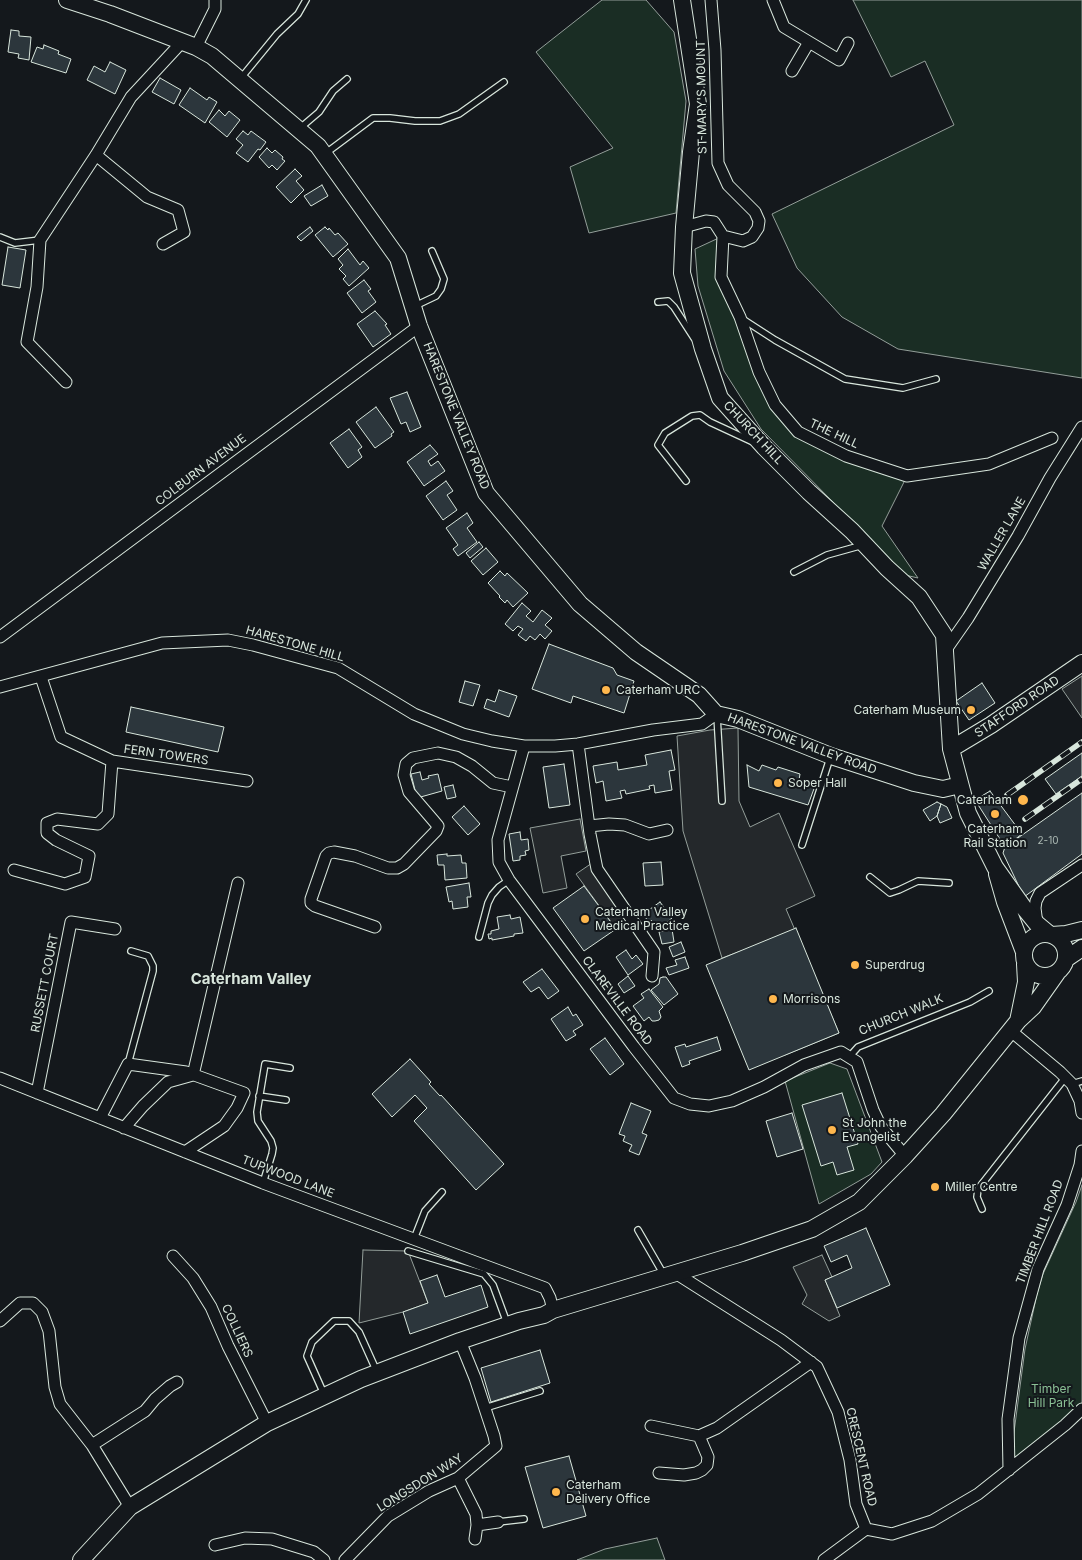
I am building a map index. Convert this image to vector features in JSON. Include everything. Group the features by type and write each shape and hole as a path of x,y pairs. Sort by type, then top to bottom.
{"main road":[{"name":"HARESTONE VALLEY ROAD","path":"68,0 110,14 212,56 318,146 398,258 419,326 486,493 580,604 636,652 699,695 716,714 738,719 831,756 914,783 934,788 950,788 960,785"},
{"name":"CHURCH HILL","path":"682,0 698,104 691,152 682,272 703,349 720,398 764,447 918,597 944,635 950,749 968,813 995,867"},
{"name":"STAFFORD ROAD","path":"950,749 991,725 1082,663"},
{"path":"81,1560 130,1507 267,1423 325,1396 460,1341 544,1315 553,1310 671,1276 812,1229 859,1202 905,1156 943,1114 1033,1006 1064,965 1066,959 1065,947 1062,942 1046,931 995,867"},
{"path":"995,867 999,884 1029,970 1041,977 1057,974"},
{"path":"1015,1026 1026,982 1024,958 1026,945 1034,937 1044,934 1046,931 1066,934 1082,930"},
{"path":"1066,959 1082,948"}],"street":[{"path":"66,382 27,342 37,287 40,240 96,155 131,97 189,45 215,9 215,0"},
{"name":"ST MARY'S MOUNT","path":"711,0 715,50 718,163 728,185 755,212 759,221 758,228 752,237 744,241 723,236"},
{"path":"773,0 784,27 839,60 848,43"},
{"path":"792,70 809,42"},
{"path":"96,155 147,197 178,210 184,232 163,244"},
{"path":"684,227 706,221 714,222 723,236"},
{"name":"THE HILL","path":"723,236 721,277 740,317 759,372 775,406 798,432 846,456 907,476 989,464 1052,438"},
{"name":"COLBURN AVENUE","path":"0,637 419,326"},
{"name":"WALLER LANE","path":"944,652 968,618 1018,536 1050,478 1082,428"},
{"name":"HARESTONE HILL","path":"0,687 162,643 228,640 253,644 338,668 414,714 463,734 524,746 578,744 654,730 702,724 716,714"},
{"name":"FERN TOWERS","path":"41,677 61,738 112,762 247,781"},
{"path":"578,744 597,869 654,952 652,976"},
{"name":"CLAREVILLE ROAD","path":"524,746 498,840 499,862 509,880 674,1098 690,1104 709,1106 732,1101 764,1087 804,1065 841,1052 850,1056"},
{"path":"375,927 315,906 311,903 311,899 326,856 330,853 355,856 388,868 397,868 404,864 436,831 438,826 409,792 404,776 406,764 413,758 438,753 456,757 472,766 493,783 512,787"},
{"path":"14,870 65,884 85,877 89,856 56,840 47,833 47,823 57,819 98,824 108,814 112,762"},
{"path":"589,826 626,825 649,834 667,830"},
{"path":"1046,931 1036,901 1040,893 1082,865"},
{"path":"193,1075 238,882"},
{"name":"RUSSETT COURT","path":"37,1093 71,922 115,929"},
{"path":"1015,1026 1073,1081 1082,1113"},
{"path":"850,1056 858,1062 873,1110 881,1127 905,1156"},
{"path":"100,1118 128,1064 186,1072 244,1093 238,1108 224,1126 185,1152"},
{"path":"124,1128 168,1082 193,1075"},
{"name":"TUPWOOD LANE","path":"0,1078 263,1183 545,1288 553,1310"},
{"name":"TIMBER HILL ROAD","path":"1008,1470 1008,1420 1019,1338 1038,1269 1067,1205 1080,1165 1082,1151"},
{"name":"COLLIERS","path":"173,1256 193,1278 211,1306 228,1346 267,1423"},
{"name":"CRESCENT ROAD","path":"671,1276 781,1340 817,1367 838,1412 850,1460 856,1504 866,1529"},
{"path":"0,1321 20,1303 32,1303 42,1312 49,1331 55,1387 60,1404 92,1445 130,1507"},
{"name":"LONGSDON WAY","path":"345,1560 388,1516 429,1491 458,1478 496,1446 485,1408 460,1341"},
{"path":"651,1426 699,1436 717,1428 811,1362"},
{"path":"92,1445 145,1411 170,1386 177,1382"},
{"path":"824,1560 866,1529 892,1534 932,1521 978,1494 1065,1425 1082,1409"},
{"path":"659,1473 684,1475 702,1470 707,1465 708,1458 699,1436"},
{"path":"458,1478 476,1514 475,1539"},
{"path":"477,1525 498,1522"},
{"path":"215,1546 245,1538 272,1539 314,1552 324,1560"}],"lane":[{"path":"240,80 276,34 298,14 306,0"},
{"path":"298,130 319,112 333,91 347,79"},
{"path":"324,154 373,118 440,121 459,114 504,82"},
{"path":"0,237 15,243 40,240"},
{"path":"413,307 436,296 441,290 444,279 432,252"},
{"path":"658,302 668,301 674,307 703,349"},
{"path":"740,317 775,340 845,379 903,388 936,379"},
{"path":"686,480 658,445 665,433 692,416 700,414 710,422 764,447"},
{"path":"794,572 827,555 865,544"},
{"path":"716,714 722,801"},
{"path":"802,845 831,756"},
{"path":"870,877 890,892 918,881 949,883"},
{"path":"479,937 492,895 509,880"},
{"path":"128,1064 153,971 153,966 148,956 131,951"},
{"name":"CHURCH WALK","path":"850,1056 858,1047 970,1002 989,990"},
{"path":"263,1183 273,1148 271,1141 258,1121 257,1112 265,1064 290,1068"},
{"path":"982,1209 977,1197 978,1189 1073,1081"},
{"path":"259,1096 286,1100"},
{"path":"414,1239 425,1211 442,1192"},
{"path":"638,1230 671,1276"},
{"path":"408,1251 484,1274 493,1285 508,1325"},
{"path":"325,1396 307,1356 312,1342 334,1321 349,1321 359,1332 378,1373"},
{"path":"485,1408 540,1391"},
{"path":"498,1522 524,1519"}],"green space":[{"path":"602,0 646,0 674,32 686,101 676,213 589,233 570,167 613,148 536,52"},
{"path":"853,0 1082,0 1082,378 898,349 842,317 797,268 772,214 954,125 925,61 891,77"},
{"path":"723,236 721,277 775,405 798,432 907,476 882,526 918,578 905,575 761,429 724,371 698,286 695,249"},
{"path":"830,1063 847,1069 882,1162 871,1174 819,1204 785,1081"},
{"name":"Timber Hill Park","path":"1082,1185 1082,1409 1009,1470 1025,1349 1037,1294 1043,1274"},
{"path":"657,1538 665,1560 577,1560 605,1549"}],"shaded area":[{"path":"1082,676 1082,718 1062,689"},
{"path":"738,728 739,801 750,827 779,813 815,896 786,909 839,1033 785,1055 741,951 722,958 683,831 677,736 710,730"},
{"path":"580,819 586,851 561,856 567,888 543,893 530,828"},
{"path":"595,861 631,918 616,929 576,874"},
{"path":"363,1250 408,1251 428,1303 403,1312 359,1323"},
{"path":"822,1255 832,1277 825,1280 840,1316 829,1321 802,1304 807,1295 793,1267"}],"building":[{"path":"11,30 19,31 19,36 31,37 29,60 18,58 19,54 8,52"},
{"path":"44,45 59,51 58,54 71,59 66,73 31,62 37,47 43,49"},
{"path":"110,62 126,70 115,94 87,80 94,66 105,72"},
{"path":"160,78 181,90 174,104 152,92"},
{"path":"190,88 207,100 209,97 217,102 205,123 179,105"},
{"path":"219,110 225,116 229,111 240,120 227,137 209,122"},
{"path":"243,131 248,135 251,131 266,142 248,162 236,153 243,145 236,139"},
{"path":"267,148 272,153 275,150 285,161 277,170 272,165 269,168 259,157"},
{"path":"295,169 302,176 296,181 304,190 291,203 276,187"},
{"path":"322,185 328,196 311,206 304,196"},
{"path":"310,227 313,231 301,241 297,237"},
{"path":"325,227 328,230 329,228 335,235 338,233 348,244 333,257 315,235"},
{"path":"8,247 26,250 20,288 2,285"},
{"path":"348,249 360,265 363,261 369,268 349,286 343,279 346,276 339,269 343,265 338,259"},
{"path":"364,280 371,289 368,291 376,302 362,313 347,293"},
{"path":"375,311 387,324 385,325 391,334 373,347 357,324"},
{"path":"407,392 421,427 410,432 406,422 401,424 390,398"},
{"path":"376,407 394,432 391,434 392,436 375,448 356,422"},
{"path":"349,429 362,447 358,450 362,457 348,468 330,443"},
{"path":"430,445 438,454 428,461 431,466 438,461 445,471 424,486 407,462"},
{"path":"446,481 453,491 447,495 457,510 443,520 426,496"},
{"path":"467,513 473,523 467,528 477,542 458,556 453,549 458,545 446,528"},
{"path":"479,542 483,547 470,558 466,553"},
{"path":"486,548 498,562 483,575 471,561"},
{"path":"500,571 505,576 507,573 528,593 513,607 507,600 505,603 488,583"},
{"path":"522,603 531,611 526,616 533,622 542,610 552,618 545,625 552,631 545,639 540,634 535,640 530,636 526,641 518,635 523,629 518,626 513,631 505,624"},
{"path":"549,644 613,668 617,675 634,681 624,713 573,696 571,703 532,689"},
{"path":"465,681 480,685 473,706 459,702"},
{"path":"982,683 995,703 969,720 956,701"},
{"path":"499,690 517,696 509,717 484,708 487,699 495,702"},
{"path":"131,707 224,727 218,752 126,732"},
{"path":"671,750 675,770 669,771 672,790 655,793 654,785 649,786 650,789 626,794 625,790 620,791 622,798 606,801 603,781 596,783 593,766 617,762 618,770 647,765 645,755"},
{"path":"1082,753 1082,776 1056,794 1045,779"},
{"path":"564,764 570,805 549,808 543,767"},
{"name":"Soper Hall","path":"747,765 759,771 762,765 776,770 778,767 800,774 799,780 815,786 808,805 749,787"},
{"path":"420,772 422,780 429,778 428,776 438,774 442,791 417,798 411,774"},
{"path":"453,785 456,797 447,799 444,787"},
{"name":"Caterham Rail Station","path":"990,791 1022,834 1005,847 975,800"},
{"path":"1082,793 1082,854 1024,897 1003,853 1005,847"},
{"path":"937,802 941,804 937,816 930,821 923,810"},
{"path":"941,804 947,807 952,818 940,823 937,816"},
{"path":"464,806 480,824 468,835 452,817"},
{"path":"520,832 521,840 528,839 529,850 525,851 526,855 520,856 520,860 513,861 509,834"},
{"path":"447,854 447,856 461,855 462,863 466,863 467,878 445,880 444,865 438,865 437,855"},
{"path":"661,862 663,885 645,886 643,863"},
{"path":"469,883 471,897 467,897 468,907 453,909 452,901 449,902 446,887"},
{"name":"Caterham Valley Medical Practice","path":"584,886 616,929 584,951 553,908"},
{"path":"660,902 672,918 658,929 651,920 649,922 645,917 648,915 646,912"},
{"path":"510,915 511,919 520,917 523,933 492,940 492,938 489,939 488,934 491,934 491,931 499,929 497,917"},
{"name":"Morrisons","path":"796,928 839,1033 749,1070 706,965"},
{"path":"672,929 674,942 662,944 659,932"},
{"path":"681,942 685,952 673,957 669,947"},
{"path":"626,950 632,959 636,955 643,964 628,975 616,957"},
{"path":"685,957 689,968 669,975 666,968 677,965 675,960"},
{"path":"542,969 559,991 548,999 539,987 531,992 523,982"},
{"path":"628,976 635,986 624,993 618,984"},
{"path":"666,977 678,994 664,1005 651,990 659,984 660,978"},
{"path":"649,989 663,1007 659,1011 661,1017 659,1020 652,1021 649,1017 644,1021 633,1006 644,998 641,994"},
{"path":"568,1007 573,1016 576,1014 583,1025 573,1031 576,1035 566,1041 551,1019"},
{"path":"717,1037 721,1050 689,1061 690,1064 682,1067 675,1047 685,1044 686,1047"},
{"path":"605,1038 624,1064 610,1075 590,1049"},
{"path":"410,1059 431,1082 429,1084 504,1164 476,1190 414,1121 427,1108 415,1095 392,1117 372,1094"},
{"name":"St John the Evangelist","path":"842,1093 858,1144 847,1147 854,1170 837,1175 833,1162 821,1166 802,1105"},
{"path":"631,1103 651,1111 642,1133 647,1135 639,1155 629,1151 632,1145 623,1141 625,1136 619,1134"},
{"path":"792,1113 803,1149 777,1157 766,1121"},
{"path":"866,1228 890,1285 837,1308 825,1280 852,1268 847,1255 831,1262 824,1246"},
{"path":"437,1275 445,1297 481,1285 488,1307 410,1334 403,1312 428,1303 420,1281"},
{"path":"540,1350 550,1383 491,1402 481,1368"},
{"name":"Caterham Delivery Office","path":"569,1456 586,1516 543,1528 525,1467"}],"railway":[{"path":"1007,795 1082,742"},
{"path":"1025,819 1082,779"}],"place":[{"name":"Caterham URC","path":"606,690"},
{"name":"Caterham Museum","path":"971,710"},
{"name":"Soper Hall","path":"778,783"},
{"name":"Caterham","path":"1023,800"},
{"name":"Caterham Rail Station","path":"995,814"},
{"name":"Caterham Valley Medical Practice","path":"585,919"},
{"name":"Superdrug","path":"855,965"},
{"name":"Morrisons","path":"773,999"},
{"name":"St John the Evangelist","path":"832,1130"},
{"name":"Miller Centre","path":"935,1187"},
{"name":"Caterham Delivery Office","path":"556,1492"}],"district":[{"name":"Caterham Valley","path":"251,979"}]}
